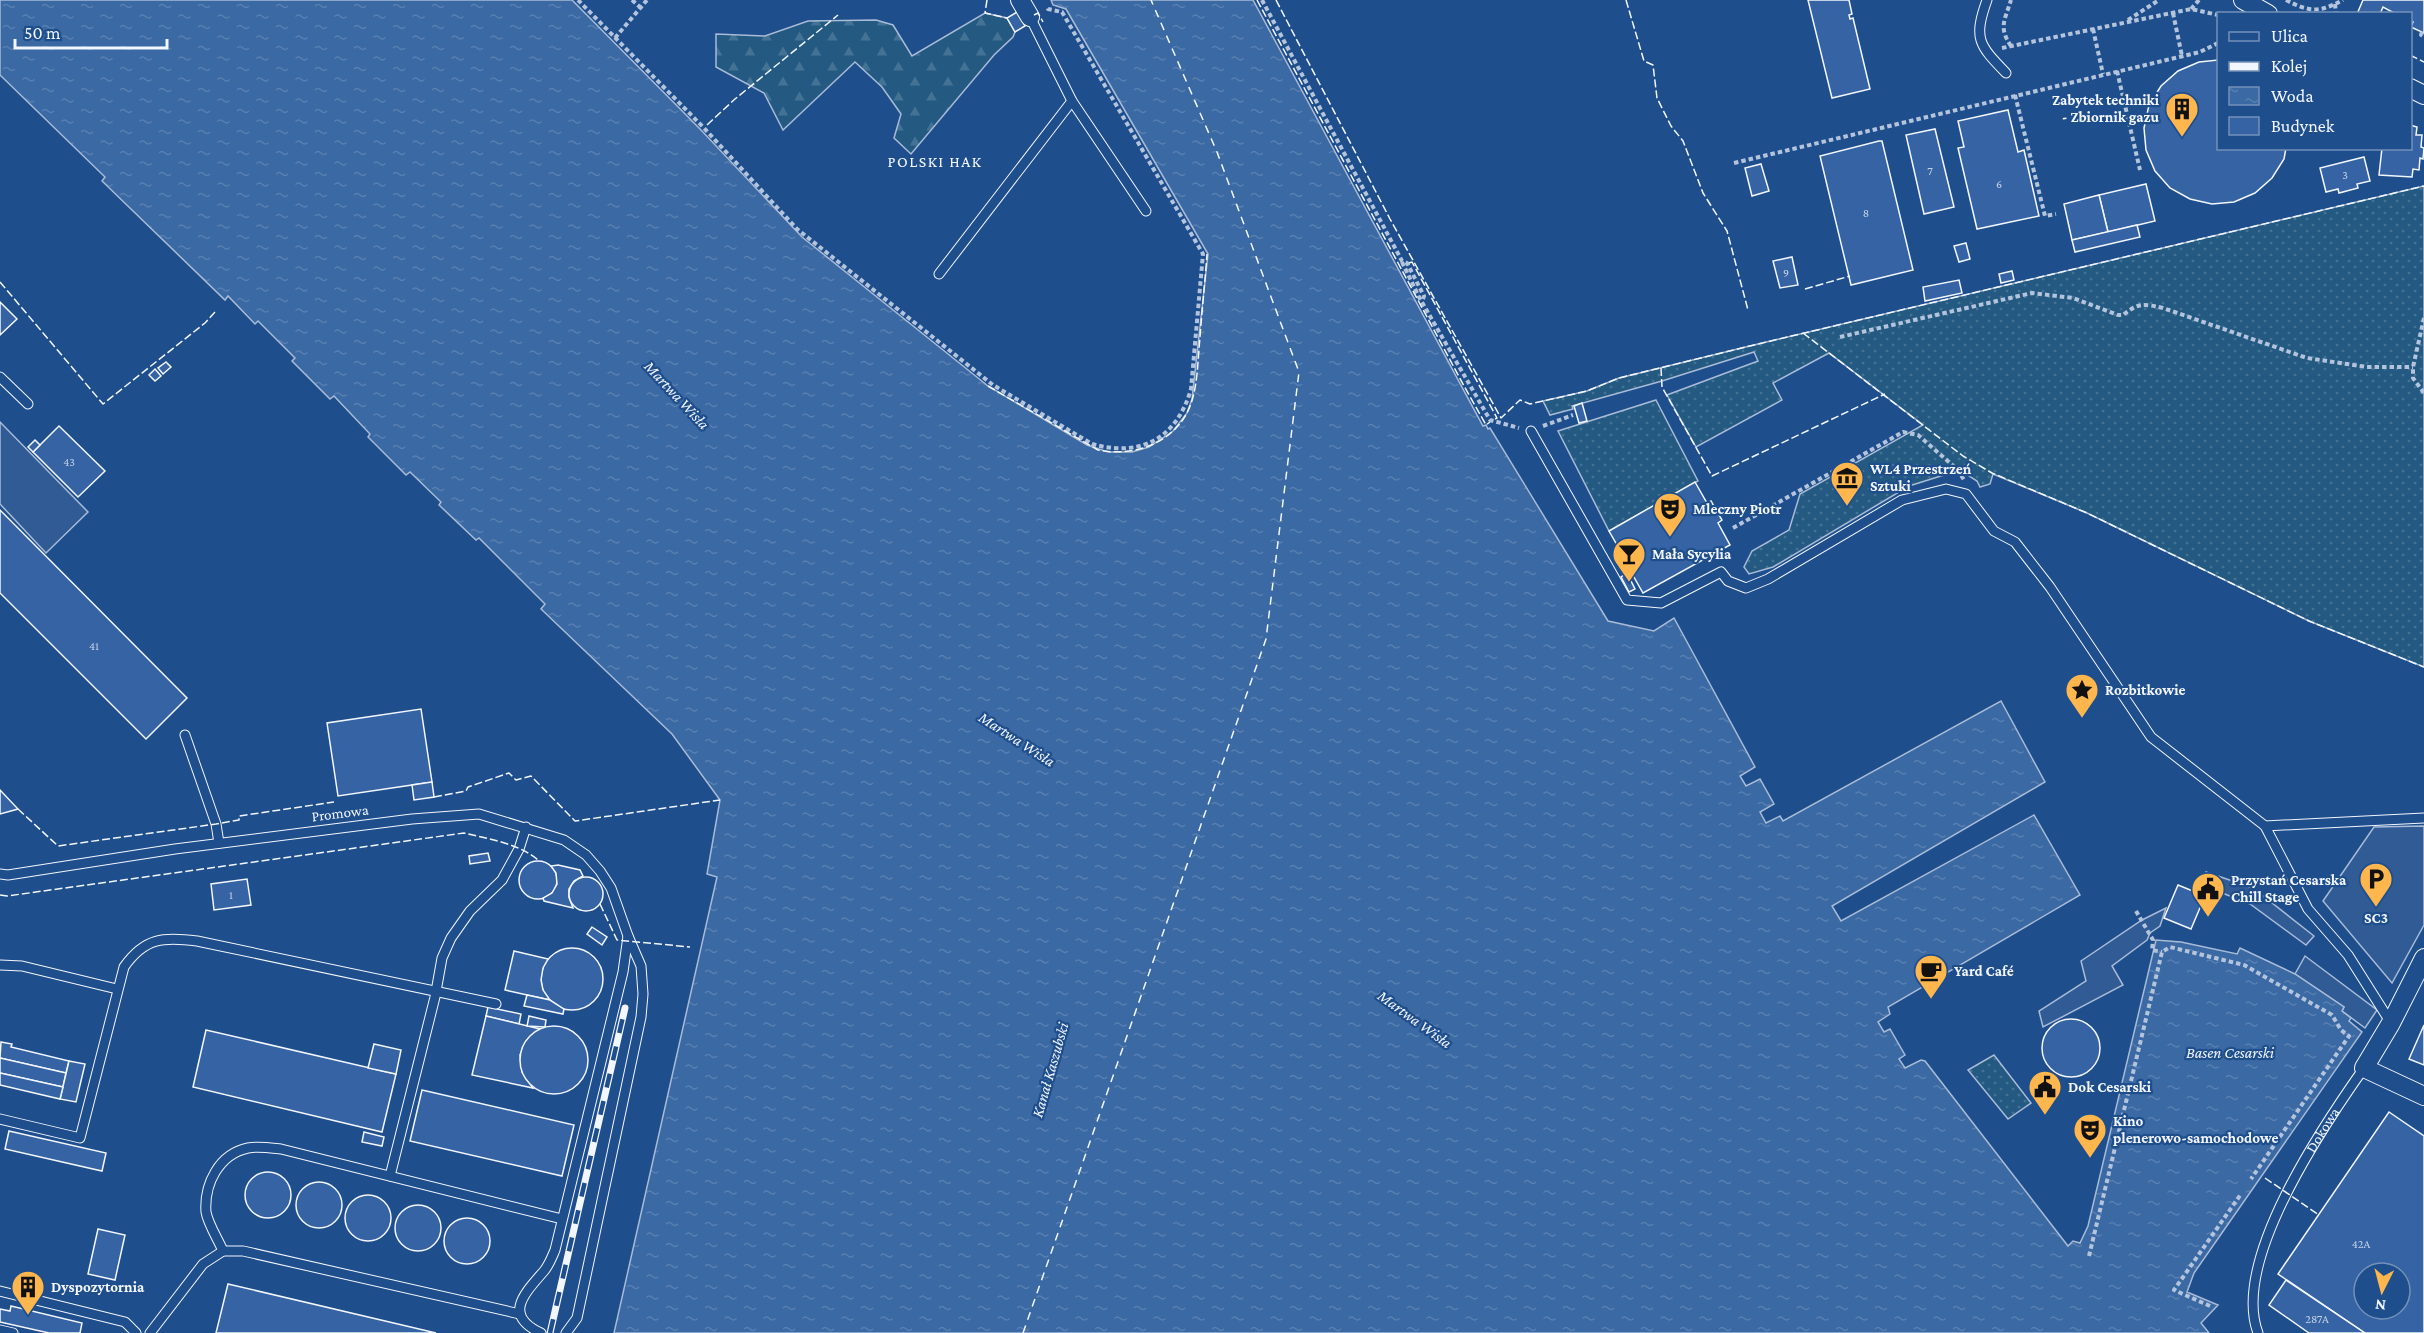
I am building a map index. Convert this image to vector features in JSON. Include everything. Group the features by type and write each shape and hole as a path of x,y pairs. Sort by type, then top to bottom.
{"street":[{"path":"1020,0 1030,17"},
{"name":"Dokowa","path":"2364,1068 2391,1023 2424,958"},
{"path":"2364,1068 2424,1096"}],"lane":[{"path":"1987,0 1980,20 1981,41 1985,51 2006,73"},
{"path":"1030,17 1072,101 1146,211"},
{"path":"939,274 1072,101"},
{"path":"0,377 28,404"},
{"path":"1531,431 1627,600 1661,603 1720,572 1728,581 1746,588 1768,579 1902,501 1946,489 1966,494 1994,531 2015,542 2050,587 2151,737 2265,826 2308,909 2348,955 2391,1023"},
{"path":"185,735 216,824 219,843"},
{"name":"Promowa","path":"0,873 8,875 219,843 479,814 564,840 586,855 611,888 641,966 643,994 641,1017 577,1318 566,1333"},
{"path":"2265,826 2424,818"},
{"path":"390,1176 442,958 451,938 470,911 502,880 519,849 526,827"},
{"path":"541,1333 527,1330 520,1314 521,1299 533,1281 545,1270 555,1250 622,972 628,936"},
{"path":"0,1119 80,1138 124,967 134,953 150,942 172,938 197,941 496,1004"},
{"path":"0,966 22,966 117,989"},
{"name":"Dokowa","path":"2258,1333 2254,1314 2254,1283 2259,1262 2285,1192 2364,1068"},
{"path":"223,1251 206,1214 207,1197 213,1174 227,1156 249,1147 281,1149 562,1219"},
{"path":"150,1333 203,1264 223,1251 243,1251 520,1314"},
{"path":"0,1291 125,1322 136,1333"},
{"path":"0,1330 13,1333"}],"path":[{"path":"578,0 704,128 797,229 993,385 1092,444 1106,448 1131,448 1146,445 1160,438 1175,424 1187,403 1191,389 1203,254 1062,12 1048,9"},
{"path":"633,0 640,8"},
{"path":"615,38 647,0"},
{"path":"1262,0 1402,261 1402,265 1490,420 1531,431"},
{"path":"2011,46 2004,35 2003,28 2012,0"},
{"path":"2125,22 2159,0"},
{"path":"2191,9 2199,0"},
{"path":"2286,0 2306,10 2327,8 2343,0"},
{"path":"2335,4 2336,12"},
{"path":"1985,51 2191,9 2217,15"},
{"path":"2173,12 2182,56"},
{"path":"2093,29 2103,74"},
{"path":"1734,163 2200,52 2217,44"},
{"path":"2117,71 2140,170"},
{"path":"2015,95 2044,216 2056,214"},
{"path":"1840,337 2032,292 2073,298 2118,315 2123,315 2135,305 2146,304 2163,308 2307,358 2367,367 2413,367"},
{"path":"2424,318 2413,367 2413,378 2424,393"},
{"path":"1552,421 1573,415"},
{"path":"1733,528 1903,432 1917,435 1958,470 1965,482 1966,494"},
{"path":"2136,911 2153,940 2152,950 2162,952"},
{"path":"2090,1256 2162,952 2169,947 2244,965 2332,1015 2341,1029 2349,1036 2251,1179"},
{"path":"2210,1306 2174,1290 2241,1194"}],"green space":[{"path":"985,13 1007,18 1015,32 1013,37 994,55 911,154 894,138 901,114 882,87 855,62 783,130 764,93 716,67 716,34 765,36 808,21 876,20 893,25 912,56"},
{"path":"2424,186 2424,667 2309,621 2087,513 1993,474 1990,484 1980,487 1977,481 1966,474 1944,475 1909,486 1773,567 1749,574 1744,567 1752,551 1789,530 1800,494 1923,425 1829,353 1773,383 1782,400 1696,447 1667,395 1758,361 1754,352 1572,406 1573,409 1550,415 1543,401 1587,391 1619,378 1758,344"},
{"path":"1656,400 1698,481 1609,531 1558,431"},
{"path":"1994,1055 2031,1103 2008,1119 1968,1070"}],"shaded area":[{"path":"0,422 88,512 46,553 0,504"},
{"name":"SC3","path":"2424,826 2424,925 2392,983 2323,901 2374,827"},
{"path":"2206,872 2253,888 2314,936 2306,945 2250,904 2202,885"},
{"path":"2166,908 2160,926 2150,933 2147,940 2112,966 2123,985 2043,1027 2039,1011 2086,981 2081,961 2142,920"},
{"path":"2305,956 2377,1010 2365,1028 2342,1011 2344,1007 2295,974"}],"water":[{"path":"0,0 572,0 701,130 802,237 988,386 1087,445 1108,452 1132,452 1149,447 1173,431 1187,413 1192,399 1208,254 1066,9 1053,5 1051,0 1253,0 1483,426 1490,428 1608,621 1654,631 1674,618 1755,767 1740,776 1746,786 1760,779 1774,804 1760,812 1766,823 1780,816 1783,821 2001,701 2045,782 1832,906 1841,921 2034,815 2080,895 1888,1007 1890,1014 1878,1022 1884,1032 1890,1029 1905,1055 1899,1059 1905,1068 1921,1060 1925,1061 2068,1246 2073,1241 2080,1243 2088,1226 2156,940 2181,942 2237,954 2240,948 2295,974 2344,1007 2342,1011 2351,1018 2349,1021 2362,1032 2194,1273 2187,1292 2218,1305 2201,1323 2209,1333 614,1333 717,877 707,874 720,800 672,734 541,609 545,604 479,538 476,540 439,505 441,502 410,472 406,475 368,437 370,434 334,396 330,399 292,361 295,358 258,321 255,324 228,296 225,300 102,181 105,177 0,75"}],"building":[{"path":"1808,0 1849,0 1852,14 1849,15 1850,19 1853,18 1870,89 1832,98"},
{"path":"2363,0 2424,0 2424,33 2412,27 2412,12 2392,12 2383,7 2381,12 2358,12"},
{"path":"1017,12 1025,26 1015,32 1007,18"},
{"name":"Zabytek techniki - Zbiornik gazu","path":"2217,60 2217,150 2286,150 2284,159 2272,178 2255,193 2234,202 2212,204 2190,199 2170,188 2155,171 2146,150 2144,128 2149,105 2161,86 2178,71 2199,62"},
{"path":"2008,110 2018,152 2024,150 2039,216 1977,229 1958,148 1964,147 1958,121"},
{"path":"2412,126 2417,127 2416,135 2422,135 2421,147 2424,148 2419,170 2413,169 2412,177 2379,175 2382,150 2412,150"},
{"path":"1935,129 1954,207 1924,214 1906,135"},
{"path":"1882,141 1913,270 1851,285 1820,156"},
{"path":"2364,157 2370,181 2357,184 2358,188 2339,193 2338,189 2326,192 2320,168"},
{"path":"1761,164 1769,191 1752,196 1745,168"},
{"path":"2146,184 2155,221 2108,232 2099,195"},
{"path":"2099,195 2108,232 2072,240 2064,204"},
{"path":"2137,225 2140,237 2075,252 2072,240"},
{"path":"1966,243 1970,259 1959,262 1954,246"},
{"path":"1792,257 1798,285 1780,288 1773,261"},
{"path":"2012,271 2014,280 2001,283 1999,274"},
{"path":"1959,280 1962,293 1925,301 1923,287"},
{"path":"0,302 17,319 0,335"},
{"path":"166,362 171,367 163,374 158,368"},
{"path":"155,369 161,376 155,381 149,375"},
{"path":"1582,403 1587,421 1579,423 1574,406"},
{"path":"59,426 105,471 78,497 33,452"},
{"path":"35,440 40,445 33,452 28,447"},
{"name":"Mleczny Piotr","path":"1695,482 1707,503 1711,501 1722,520 1718,523 1730,545 1643,593 1631,572 1628,574 1617,554 1621,552 1609,531"},
{"path":"0,510 187,698 146,739 0,593"},
{"path":"1627,573 1635,589 1629,592 1621,577"},
{"path":"421,709 432,782 338,796 327,723"},
{"path":"432,782 434,797 414,800 412,785"},
{"path":"0,790 18,809 0,814"},
{"path":"488,853 490,861 470,864 469,856"},
{"path":"538,861 551,867 557,880 551,893 538,899 525,893 519,880 525,867"},
{"path":"558,865 580,870 583,876 574,881 569,889 573,908 544,901 543,898 552,893 557,884 556,873 551,866"},
{"path":"586,877 598,882 603,894 598,906 586,911 574,906 569,894 574,882"},
{"path":"247,879 251,905 214,910 211,884"},
{"path":"2178,885 2205,896 2191,929 2164,918"},
{"path":"592,927 607,937 602,945 587,934"},
{"path":"572,948 594,957 603,979 594,1001 572,1010 550,1001 541,979 550,957"},
{"path":"514,951 548,959 543,968 541,980 543,990 550,1000 505,990"},
{"path":"527,995 550,1000 564,1009 563,1014 524,1006"},
{"path":"488,1007 521,1014 519,1024 486,1016"},
{"path":"486,1016 540,1029 528,1039 520,1055 522,1072 533,1088 472,1075"},
{"path":"529,1016 546,1020 545,1027 527,1026"},
{"path":"2065,1019 2077,1019 2092,1027 2100,1042 2100,1054 2092,1069 2077,1077 2065,1077 2050,1069 2042,1054 2042,1042 2050,1027"},
{"path":"2424,1025 2424,1065 2409,1059"},
{"path":"547,1026 561,1026 573,1031 583,1041 588,1060 583,1079 573,1089 561,1094 547,1094 535,1089 525,1079 520,1067 520,1053 525,1041 535,1031"},
{"path":"206,1030 396,1074 382,1132 193,1087"},
{"path":"1,1042 12,1044 11,1047 69,1061 66,1073 0,1058"},
{"path":"374,1044 401,1050 396,1074 368,1068"},
{"path":"0,1058 66,1073 63,1087 0,1073"},
{"path":"69,1061 85,1064 76,1102 60,1099"},
{"path":"0,1073 63,1087 60,1099 0,1085"},
{"path":"422,1090 574,1125 562,1176 410,1141"},
{"path":"2389,1112 2424,1136 2424,1333 2365,1333 2278,1274"},
{"path":"9,1131 106,1153 102,1171 5,1149"},
{"path":"364,1132 384,1137 382,1146 362,1142"},
{"path":"268,1172 277,1173 285,1178 290,1186 290,1204 285,1212 277,1217 268,1218 259,1217 251,1212 246,1204 245,1195 246,1186 251,1178 259,1173"},
{"path":"319,1182 328,1183 336,1188 341,1196 341,1214 336,1222 328,1227 319,1228 310,1227 302,1222 297,1214 296,1205 297,1196 302,1188 310,1183"},
{"path":"368,1195 377,1196 385,1201 390,1209 390,1227 385,1235 377,1240 368,1241 359,1240 351,1235 346,1227 345,1218 346,1209 351,1201 359,1196"},
{"path":"418,1205 427,1206 435,1211 440,1219 440,1237 435,1245 427,1250 418,1251 409,1250 401,1245 396,1237 395,1228 396,1219 401,1211 409,1206"},
{"path":"467,1218 476,1219 484,1224 489,1232 489,1250 484,1258 476,1263 467,1264 458,1263 450,1258 445,1250 444,1241 445,1232 450,1224 458,1219"},
{"path":"98,1229 125,1235 115,1280 88,1274"},
{"path":"2286,1280 2365,1333 2309,1333 2269,1305"},
{"path":"228,1284 436,1333 216,1333"},
{"name":"Dyspozytornia","path":"11,1306 82,1323 80,1333 49,1333 0,1322 0,1309 10,1311"}],"ferry route":[{"path":"1023,1333 1266,639 1299,372 1217,152 1151,0"}],"railway":[{"path":"550,1333 625,1008"}],"fence":[{"path":"987,0 985,13 1007,18"},
{"path":"1257,0 1464,386 1486,425 1490,422"},
{"path":"1276,0 1390,219 1501,418 1520,400 1530,404 1587,391 1619,378 2424,186"},
{"path":"1626,0 1644,61 1653,65 1657,98 1671,126 1683,141 1703,193 1727,231 1748,310"},
{"path":"1034,15 1038,13 1043,22"},
{"path":"707,125 735,99 838,15"},
{"path":"2412,56 2424,62"},
{"path":"988,386 1098,450 1128,451 1156,443 1179,425 1193,397 1197,375 1207,254"},
{"path":"1409,263 1412,262 1497,418 1495,419"},
{"path":"1805,289 1850,276"},
{"path":"0,282 103,404 205,323 215,312"},
{"path":"1803,333 1963,456 1992,473 2087,513 2309,621 2424,667"},
{"path":"1661,368 1662,387 1712,476 1885,394"},
{"path":"434,797 466,791 468,787 509,773 516,780 531,776 575,821 720,800"},
{"path":"18,809 58,846 216,824 239,820 239,816 334,802"},
{"path":"0,895 7,896 464,833 521,849 538,860"},
{"path":"600,904 617,940 690,947"},
{"path":"2265,1178 2319,1215"}],"place":[{"name":"Zabytek techniki - Zbiornik gazu","path":"2182,138"},
{"name":"WL4 Przestrzeń Sztuki","path":"1847,507"},
{"name":"Mleczny Piotr","path":"1670,538"},
{"name":"Mała Sycylia","path":"1629,583"},
{"name":"Rozbitkowie","path":"2082,719"},
{"name":"SC3","path":"2376,908"},
{"name":"Przystań Cesarska Chill Stage","path":"2208,918"},
{"name":"Yard Café","path":"1931,1000"},
{"name":"Dok Cesarski","path":"2045,1116"},
{"name":"Kino plenerowo-samochodowe","path":"2090,1159"},
{"name":"Dyspozytornia","path":"28,1316"}],"district":[{"name":"POLSKI HAK","path":"935,161"}],"water label":[{"name":"Martwa Wisła","path":"677,395"},
{"name":"Martwa Wisła","path":"1017,739"},
{"name":"Martwa Wisła","path":"1415,1019"},
{"name":"Basen Cesarski","path":"2230,1052"},
{"name":"Kanał Kaszubski","path":"1050,1070"}]}
